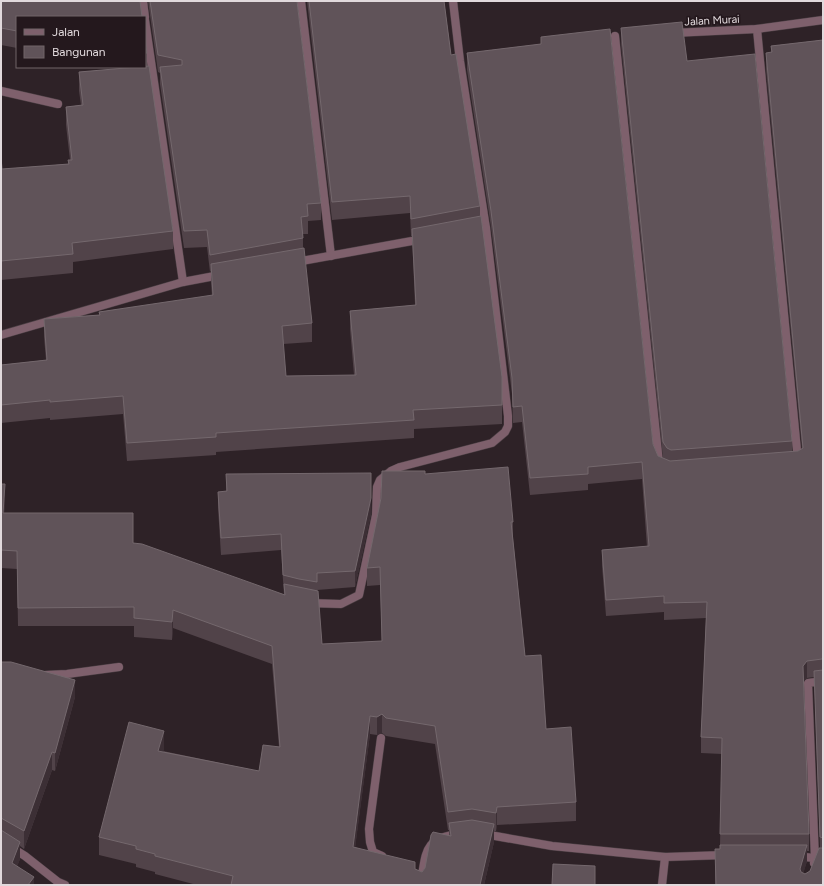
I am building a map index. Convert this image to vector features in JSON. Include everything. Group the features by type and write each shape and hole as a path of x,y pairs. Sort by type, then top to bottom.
{"street":[{"path":"143,1 145,16"},
{"path":"301,1 331,256"},
{"path":"301,602 341,604 359,595 376,515 377,487 386,475 400,467 492,444 505,432 508,426 507,395 486,228 464,60 453,1"},
{"name":"Jalan Murai","path":"662,34 758,29 823,20"},
{"path":"146,25 183,282"},
{"path":"758,29 798,462 790,462"},
{"path":"615,37 658,460 663,469"},
{"path":"1,91 58,104"},
{"path":"463,232 486,228"},
{"path":"284,264 432,238"},
{"path":"1,335 183,282 230,274"},
{"path":"36,675 67,674 119,667"},
{"path":"810,872 819,859 808,684 823,681"},
{"path":"381,738 369,829 370,842 373,852 387,859"},
{"path":"419,878 426,851 432,843 443,836 468,833 552,846 664,857 732,855"},
{"path":"1,841 25,856 58,882 66,885"},
{"path":"784,855 808,856 819,859"},
{"path":"662,885 664,857"}],"building":[{"path":"1,1 140,1 142,16 16,16 16,31 1,28"},
{"path":"150,1 297,1 321,203 307,204 308,216 301,217 303,238 210,255 207,230 184,231 160,67 182,65 182,60 158,55"},
{"path":"309,1 444,1 451,55 456,54 480,206 411,219 410,196 332,202"},
{"path":"682,22 687,61 755,54 792,441 671,450 667,448 663,442 621,28"},
{"path":"610,29 653,444 658,456 670,461 798,451 803,448 766,53 772,52 771,46 823,40 823,660 807,661 803,666 809,834 720,834 722,738 701,737 707,602 664,603 664,596 606,600 602,550 649,546 642,462 588,467 588,474 530,478 522,406 513,407 512,378 491,211 467,53 541,44 541,37"},
{"path":"146,66 149,66 173,231 72,243 73,254 1,261 1,157 2,169 69,164 68,160 72,160 66,107 83,105 79,72 126,68 146,68"},
{"path":"481,216 502,377 502,405 413,410 414,420 216,433 216,437 127,443 123,396 50,402 50,400 1,405 1,365 47,360 44,319 100,315 99,312 213,295 211,264 304,248 312,323 282,326 286,376 356,375 350,311 416,305 412,229"},
{"path":"508,467 513,522 511,522 525,656 541,655 546,729 571,727 576,802 497,807 496,813 472,809 448,812 435,726 386,718 382,714 377,717 370,716 353,847 415,862 415,869 422,872 425,868 431,835 433,832 451,836 449,823 472,820 494,824 480,885 231,885 233,876 155,856 155,854 136,849 136,846 99,837 129,722 164,731 158,751 259,771 263,745 280,747 272,646 173,610 172,622 134,618 134,607 18,608 17,551 1,550 1,484 5,484 3,513 133,513 133,543 142,544 285,595 284,584 318,591 322,644 382,641 380,567 367,568 381,498 382,471 425,471 425,474"},
{"path":"371,473 371,498 355,571 317,573 317,582 299,579 283,575 281,534 221,538 218,492 227,491 226,474"},
{"path":"1,662 11,662 75,680 55,753 52,752 24,831 1,818"},
{"path":"823,670 823,838 820,837 814,671"},
{"path":"1,830 20,842 12,863 34,877 28,885 1,885"},
{"path":"720,845 807,845 800,869 801,872 805,874 810,871 819,848 823,848 823,885 716,885 715,849 720,849"},
{"path":"553,864 595,866 595,885 552,885"}]}
